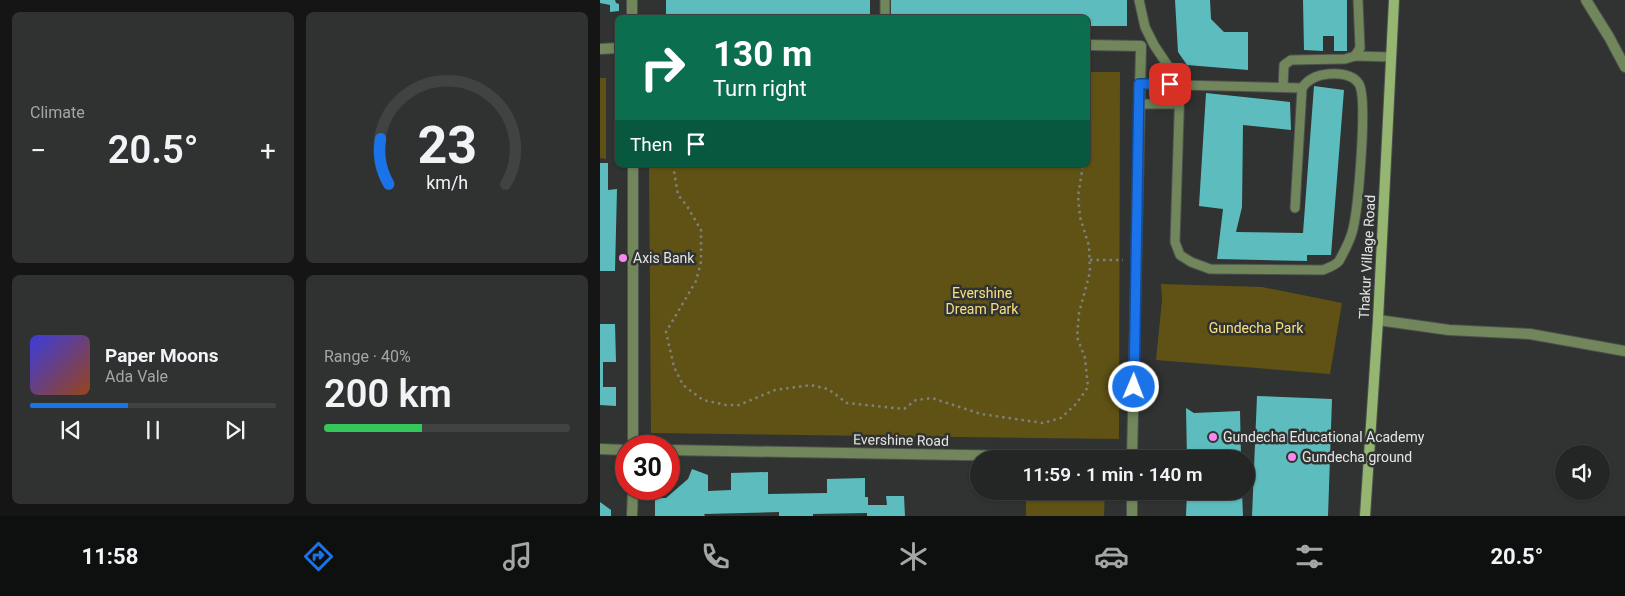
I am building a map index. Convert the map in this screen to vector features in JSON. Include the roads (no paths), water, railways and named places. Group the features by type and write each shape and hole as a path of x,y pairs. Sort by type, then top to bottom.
{"street":[{"path":"632,0 632,15"},
{"name":"Thakur Village Road","path":"1365,516 1378,320 1394,0"},
{"path":"1586,0 1625,67"},
{"name":"Evershine Road","path":"1090,46 1141,46 1132,450"},
{"path":"600,49 615,48"},
{"path":"633,167 633,435"},
{"path":"1378,320 1449,330 1530,334 1625,351"},
{"path":"600,449 615,450"},
{"name":"Evershine Road","path":"680,450 970,455"},
{"path":"632,516 633,500"},
{"path":"1132,500 1132,516"}],"lane":[{"path":"885,0 885,15"},
{"path":"1139,0 1145,27 1154,46 1180,84 1175,242 1180,256 1191,262 1210,269 1323,270 1338,262 1353,230 1362,161 1362,91 1360,85 1344,74 1332,73 1321,74 1312,78 1302,88 1294,208"},
{"path":"1355,56 1360,48 1358,0"},
{"path":"1283,88 1284,65 1291,60 1345,60 1355,56 1391,57"},
{"path":"1139,84 1302,88"},
{"path":"1139,104 1179,104"}],"place":[{"name":"Axis Bank","path":"623,258"},
{"name":"Gundecha Educational Academy","path":"1213,437"},
{"name":"Gundecha ground","path":"1292,457"}],"park label":[{"name":"Evershine Dream Park","path":"982,302"},
{"name":"Gundecha Park","path":"1256,328"}]}
